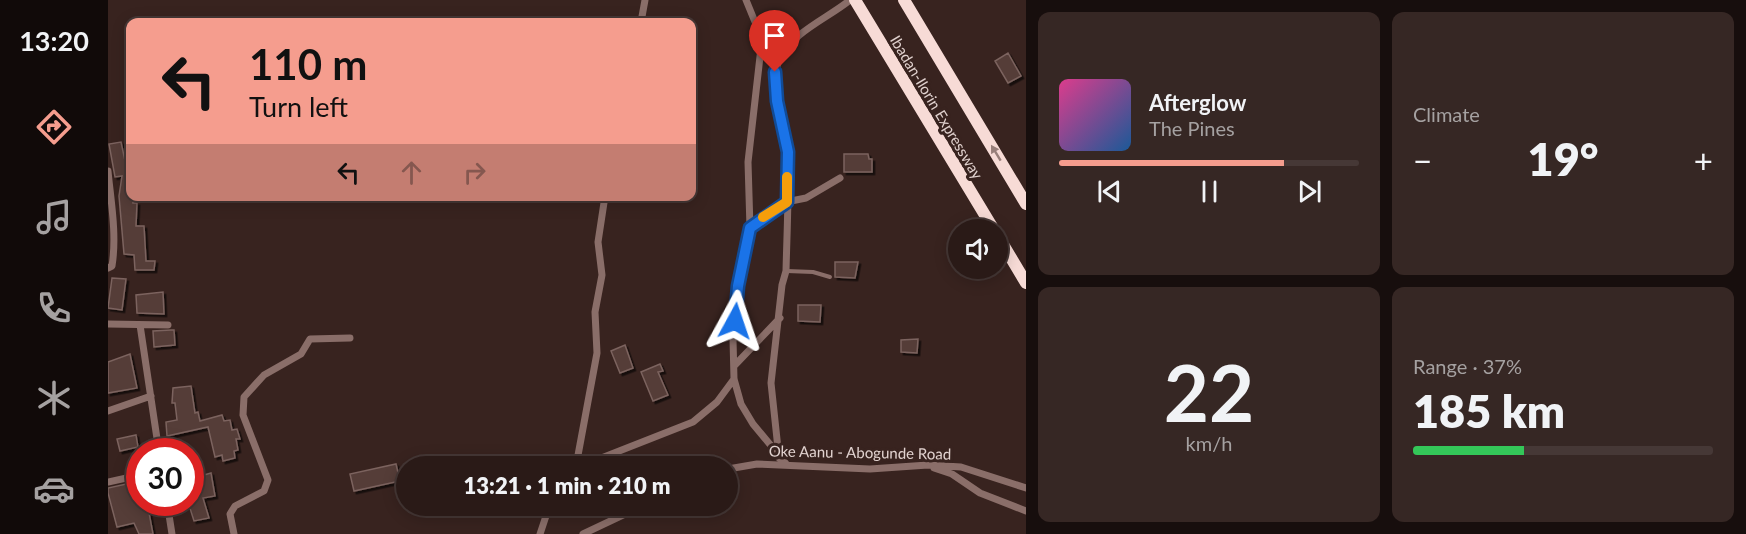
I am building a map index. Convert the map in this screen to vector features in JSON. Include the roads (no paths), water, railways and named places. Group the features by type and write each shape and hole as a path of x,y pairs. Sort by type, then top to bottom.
{"highway":[{"name":"Ibadan-Ilorin Expressway","path":"855,0 987,219"},
{"name":"Ibadan-Ilorin Expressway","path":"904,0 1026,204"},
{"path":"1008,253 1026,283"}],"street":[{"path":"642,18 645,0"},
{"path":"746,0 762,39 748,162 750,228 738,286 734,379 741,404 779,458 787,465"},
{"path":"779,458 771,383 782,285 786,271 788,152 777,101 775,72 781,56 794,42 849,0"},
{"path":"108,171 114,229 113,260 112,266 108,268"},
{"path":"750,228 787,202 806,198 840,178"},
{"path":"578,456 597,353 594,319 602,275 598,242 604,201"},
{"path":"734,366 780,318"},
{"path":"108,324 168,325"},
{"path":"140,325 157,438"},
{"path":"234,534 230,514 235,506 264,491 268,480 243,415 244,397 264,375 301,354 310,339 350,338"},
{"path":"606,456 693,422 717,402 734,379"},
{"path":"108,411 151,396"},
{"name":"Oke Aanu - Abogunde Road","path":"738,467 757,464 870,469 928,465 961,467 1026,488"},
{"path":"928,465 952,474 980,493 1026,511"},
{"path":"108,482 126,478"},
{"path":"169,516 172,534"},
{"path":"540,534 546,516"},
{"path":"583,534 621,516"}],"lane":[{"path":"786,271 813,272 830,277"}]}
